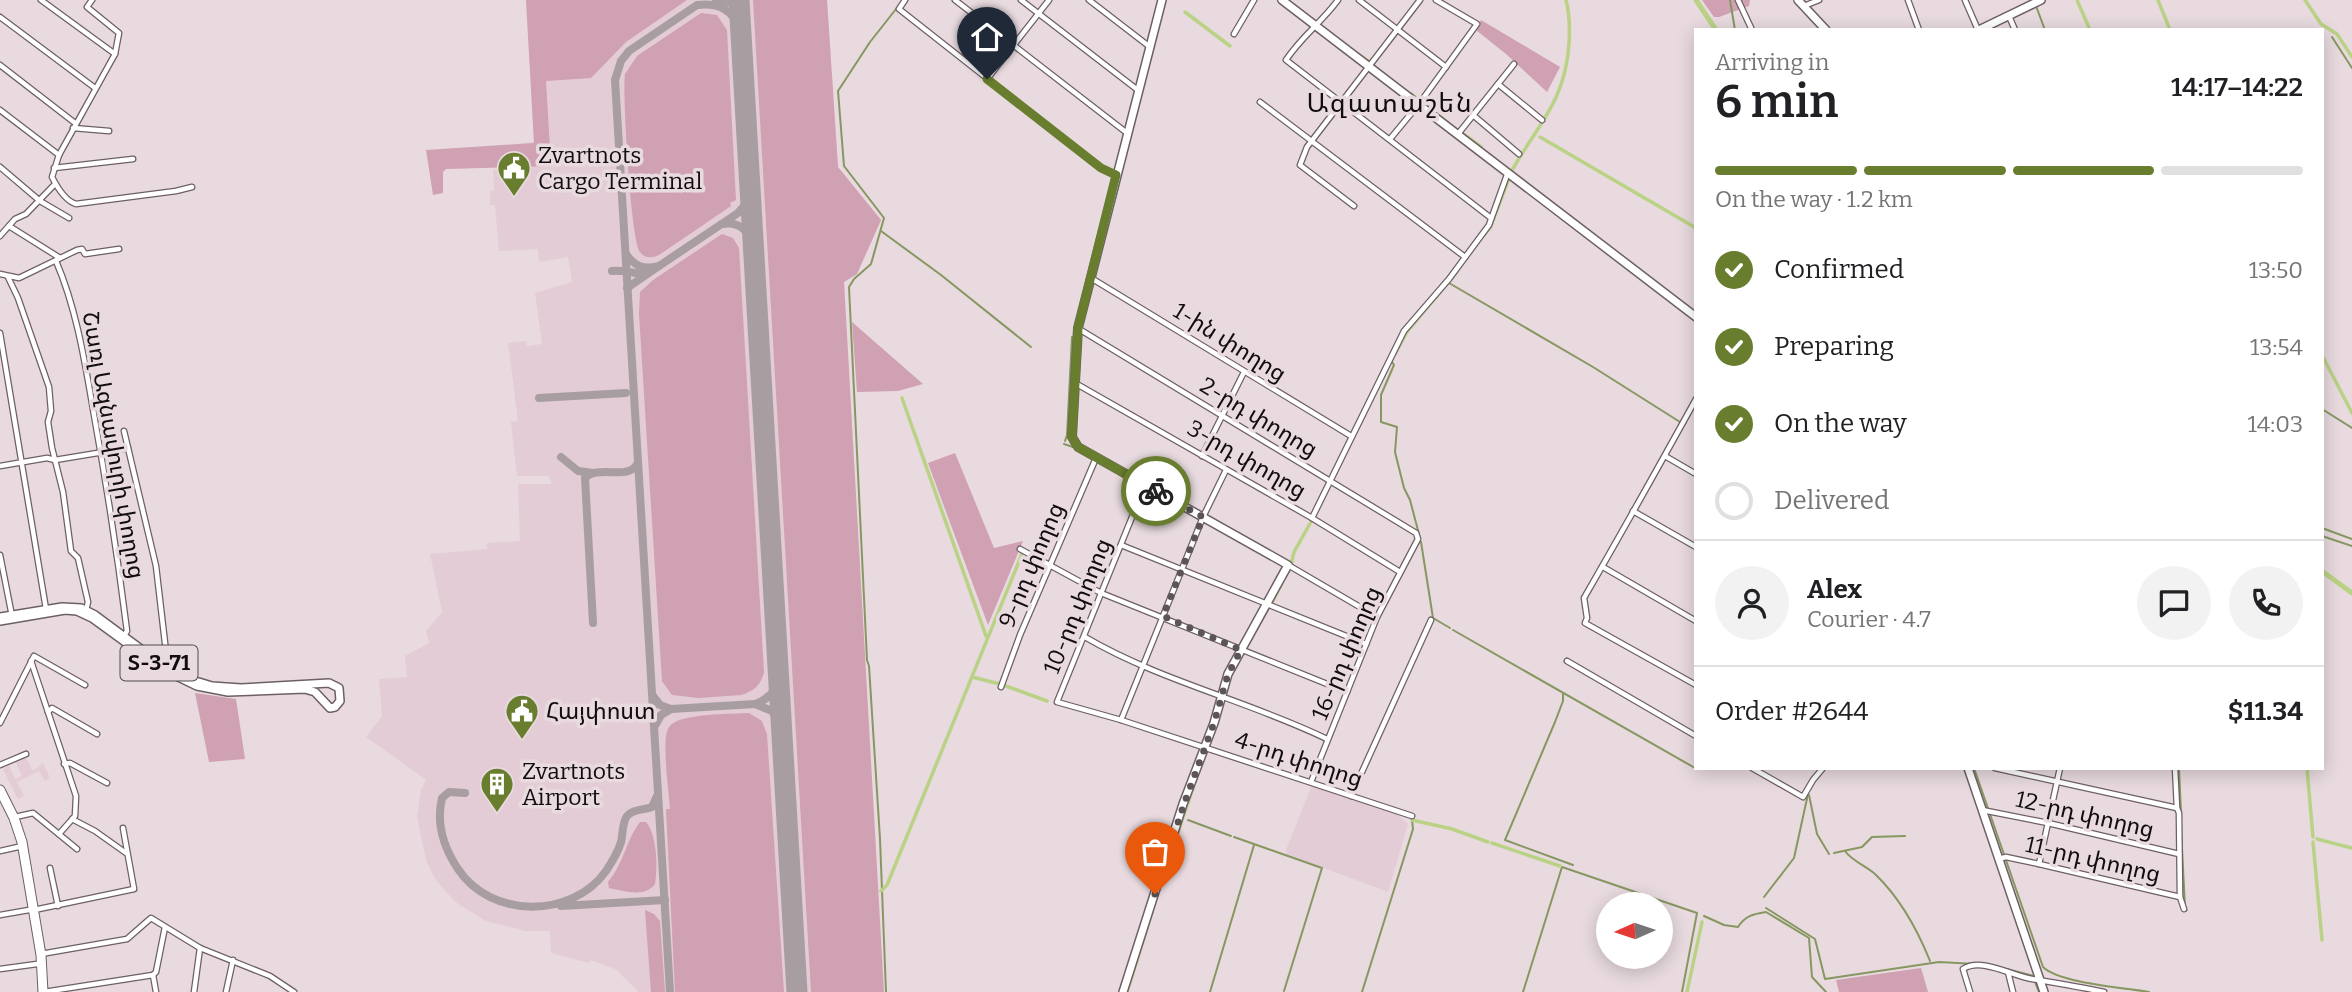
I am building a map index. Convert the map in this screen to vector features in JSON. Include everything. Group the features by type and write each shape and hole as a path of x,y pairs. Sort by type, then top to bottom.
{"highway":[{"path":"0,790 22,842 31,911"},
{"path":"1,803 18,847 39,959 41,992"}],"main road":[{"path":"1282,0 1694,315"},
{"path":"1161,1 1078,328 1073,441 1078,447 1288,565"},
{"path":"1982,28 2035,2"},
{"path":"1801,3 1824,28"},
{"name":"4-րդ փողոց","path":"1204,748 1228,674 1288,565"},
{"name":"Տ-3-71","path":"12,617 69,606 86,610 163,666 195,681 224,688 330,683"},
{"name":"Տ-3-71","path":"0,619 65,610 79,611 162,669 197,686 234,692 305,689 315,692 323,701"},
{"path":"330,683 340,690 340,702 331,708 323,701 323,688 330,683"},
{"path":"1123,992 1204,748"},
{"path":"1969,770 2002,858 2044,992"}],"street":[{"path":"41,0 115,54"},
{"path":"92,0 87,7 119,33 115,54 59,155 52,177 55,184 71,203 76,204 192,187"},
{"path":"905,0 899,9 1101,168 1116,175"},
{"path":"955,0 1128,134"},
{"path":"1021,0 1139,91"},
{"path":"987,79 1049,0"},
{"path":"1089,0 1150,47"},
{"path":"1234,34 1254,0"},
{"path":"1338,0 1297,43 1286,60 1491,218"},
{"path":"1359,0 1446,67"},
{"path":"1354,206 1300,165 1303,155 1420,0"},
{"path":"1390,139 1477,24 1436,0"},
{"path":"1738,0 1751,28"},
{"path":"1801,3 1819,0"},
{"path":"1908,0 1918,28"},
{"path":"1965,0 1977,28"},
{"path":"2009,16 2014,28"},
{"path":"0,17 95,88"},
{"path":"1458,134 1514,64"},
{"path":"0,65 74,126 108,131"},
{"path":"1498,84 1542,120"},
{"path":"1260,102 1465,257"},
{"path":"0,110 59,155"},
{"path":"1473,115 1520,154"},
{"path":"54,168 133,159"},
{"path":"0,167 40,201 69,218"},
{"path":"1312,518 1409,325 1449,279 1491,218 1509,173"},
{"path":"0,235 40,201 55,184"},
{"path":"9,226 58,260"},
{"path":"0,274 19,278 82,249 85,254 95,254 119,249"},
{"name":"Շառլ Ազնավուրի փողոց","path":"58,260 73,308 101,453 127,631 123,637"},
{"path":"8,277 26,318 49,387 51,411 48,422 71,551 78,558 88,606 86,610"},
{"name":"1-ին փողոց","path":"1091,278 1351,436"},
{"name":"2-րդ փողոց","path":"1078,328 1411,528 1418,539"},
{"path":"0,333 46,609"},
{"path":"1202,456 1244,372"},
{"name":"3-րդ փողոց","path":"1074,383 1312,518 1400,572"},
{"path":"1694,402 1632,511 1624,531 1584,598 1587,618 1585,623 1694,684"},
{"path":"124,430 156,566 167,660 163,666"},
{"path":"0,466 128,448"},
{"path":"1665,456 1694,473"},
{"name":"9-րդ փողոց","path":"1001,687 1020,635 1097,457"},
{"path":"1204,748 1121,720 1181,569 1226,470"},
{"name":"10-րդ փողոց","path":"1121,720 1057,702 1145,485"},
{"path":"1632,511 1694,546"},
{"name":"16-րդ փողոց","path":"1311,782 1377,617 1418,539"},
{"path":"1121,545 1366,645"},
{"path":"1020,550 1101,593 1347,692"},
{"path":"0,555 12,617"},
{"path":"1288,565 1377,617"},
{"path":"1602,567 1694,620"},
{"path":"1351,796 1431,620"},
{"path":"1085,637 1103,648 1221,697 1291,722 1327,740"},
{"path":"0,723 34,656 85,685"},
{"path":"31,661 76,796 75,816 59,834"},
{"path":"1567,661 1694,735"},
{"path":"48,713 51,708 97,734"},
{"name":"4-րդ փողոց","path":"1204,748 1412,816"},
{"path":"0,765 26,754"},
{"path":"64,764 71,763 107,783"},
{"path":"1756,770 1803,797 1821,770"},
{"path":"2005,770 2177,808"},
{"path":"2039,864 2060,770"},
{"path":"2175,770 2179,813 2180,897 2184,909"},
{"name":"12-րդ փողոց","path":"1985,810 2048,822 2179,854"},
{"path":"14,818 33,813 77,849"},
{"path":"72,819 127,853"},
{"path":"0,915 134,890 122,828"},
{"path":"0,851 18,847"},
{"name":"11-րդ փողոց","path":"2002,858 2180,897"},
{"path":"50,868 58,906"},
{"path":"0,969 127,939 151,918 200,948 270,976 294,992"},
{"path":"156,992 153,975 156,972 165,927"},
{"path":"194,992 200,948"},
{"path":"226,992 233,960"},
{"path":"1970,992 1963,969 1969,965 2004,969 2104,992"},
{"path":"2008,972 2014,992"},
{"path":"41,992 153,975"},
{"path":"2073,985 2074,992"}],"shaded area":[{"path":"526,0 827,0 838,167 881,220 857,274 844,282 883,992 639,992 615,969 591,960 589,963 551,953 550,931 526,931 486,921 458,904 445,891 426,860 417,817 421,790 426,780 366,737 382,716 379,679 407,677 405,656 429,643 426,631 442,612 430,554 487,549 487,543 520,541 518,484 552,484 548,476 517,476 511,422 518,421 508,343 526,341 527,346 542,344 535,293 572,282 568,257 539,262 538,249 499,251 495,205 490,205 490,191 494,190 493,170 515,168 514,144 534,142"},
{"path":"526,0 687,0 626,42 591,78 546,81 551,166 446,169 443,172 443,193 433,195 426,150 534,143"},
{"path":"753,0 827,0 838,167 881,220 857,274 844,282 884,992 811,992"},
{"path":"1702,0 1750,0 1749,6 1714,17"},
{"path":"701,13 717,15 727,30 736,200 659,255 646,257 640,252 633,222 626,136 625,74 637,56"},
{"path":"1481,20 1560,67 1547,92 1476,30"},
{"path":"722,234 733,238 739,248 764,672 759,684 741,695 699,698 672,695 662,681 639,314 640,292 653,280"},
{"path":"852,322 923,384 898,391 857,392"},
{"path":"955,453 994,548 1023,541 988,625 928,463"},
{"path":"195,693 236,699 245,759 209,762"},
{"path":"749,713 762,721 767,734 784,992 675,992 666,809 670,809 667,733 674,722 683,719"},
{"path":"25,756 33,771 43,763 50,778 45,781 39,771 17,782 24,796 18,799 3,769 9,766 15,779 22,776 15,761"},
{"path":"1312,785 1398,815 1408,824 1388,892 1287,854 1286,850"},
{"path":"640,822 646,822 650,828 654,843 655,884 640,892 609,888 608,882"},
{"path":"645,910 660,921 665,992 651,992"},
{"path":"1921,968 1928,992 1839,992 1836,980"}],"waterway":[{"path":"1511,172 1549,112 1562,82 1569,38 1566,0"},
{"path":"1696,0 1715,28"},
{"path":"1730,0 1735,28"},
{"path":"2077,0 2089,28"},
{"path":"2158,0 2169,28"},
{"path":"2305,0 2321,24 2337,34 2352,57"},
{"path":"886,992 849,287 871,264 884,218 844,166 838,91 870,42 900,4"},
{"path":"2036,6 2044,28"},
{"path":"1185,12 1230,46"},
{"path":"2332,37 2352,68"},
{"path":"1358,54 1368,61"},
{"path":"1373,65 1382,73"},
{"path":"986,82 1043,125"},
{"path":"1411,94 1419,100"},
{"path":"1427,106 1457,130"},
{"path":"1462,133 1481,147"},
{"path":"1540,137 1694,227"},
{"path":"1102,170 1113,177"},
{"path":"1482,237 1490,228 1510,176"},
{"path":"881,231 1031,347"},
{"path":"1395,354 1407,332 1457,272"},
{"path":"1449,283 1593,367 1680,422"},
{"path":"1065,441 1072,337"},
{"path":"2324,359 2352,413"},
{"path":"1392,362 1394,365 1381,395 1381,422 1397,427 1395,452 1420,538"},
{"path":"902,398 986,636"},
{"path":"2324,410 2352,428"},
{"path":"1064,444 1073,447"},
{"path":"1291,565 1294,552 1312,520"},
{"path":"2324,529 2352,539"},
{"path":"2324,537 2352,546"},
{"path":"1421,542 1433,618 1450,628"},
{"path":"881,891 887,885 1022,554"},
{"path":"2324,572 2352,593"},
{"path":"1271,605 1281,585"},
{"path":"1256,630 1269,607"},
{"path":"1453,630 1694,767"},
{"path":"972,677 1000,684"},
{"path":"1003,685 1047,701"},
{"path":"1563,694 1555,722 1505,840 1573,865"},
{"path":"1975,770 2043,967 2051,973 2077,981 2149,992"},
{"path":"2179,770 2181,813"},
{"path":"2307,770 2313,837"},
{"path":"1167,865 1196,779"},
{"path":"1764,897 1794,858 1808,794"},
{"path":"1809,795 1817,834 1829,854"},
{"path":"1188,820 1231,836"},
{"path":"1362,992 1413,829 1412,820"},
{"path":"1412,820 1452,829 1488,842"},
{"path":"2181,829 2185,907"},
{"path":"1834,853 1862,847 1872,837 1905,836"},
{"path":"1234,837 1322,868 1284,991"},
{"path":"2317,839 2352,848"},
{"path":"2313,842 2322,940"},
{"path":"1492,843 1560,866"},
{"path":"1210,992 1254,845"},
{"path":"1845,851 1875,874 1892,893 1914,926 1930,961"},
{"path":"1523,992 1562,867 1697,913 1682,992"},
{"path":"1766,908 1815,939 1825,979 1939,962 1976,964"},
{"path":"1127,992 1152,912"},
{"path":"1704,916 1724,925 1738,927 1750,916 1766,912 1809,938 1812,977 1826,992"},
{"path":"1687,992 1702,922"},
{"path":"1995,966 2034,976"},
{"path":"2035,982 2039,992"}],"taxiway":[{"path":"715,3 739,2"},
{"path":"670,992 615,80 621,61 629,51 697,5 712,5 724,9 734,18 741,31"},
{"path":"659,266 738,213 745,205 750,192"},
{"path":"722,224 741,227 753,242"},
{"path":"626,254 640,266 659,266 627,288"},
{"path":"612,271 646,273"},
{"path":"539,398 626,393"},
{"path":"561,457 578,471 593,473"},
{"path":"593,623 585,478 598,472 629,471 638,462"},
{"path":"755,704 772,693 779,673"},
{"path":"653,696 660,705 671,709 661,715 656,724"},
{"path":"671,709 755,704 772,711 782,726"},
{"path":"465,793 449,792 442,798 440,807 445,844 453,861 472,885 490,897 510,904 532,907 553,905 573,898 591,887 606,871 617,853 627,816 652,807 657,796"},
{"path":"561,906 665,900"}],"runway":[{"path":"739,0 797,992"}],"way so far":[{"path":"1155,894 1214,723 1228,674 1241,650 1163,616 1203,517 1156,491"}],"place":[{"name":"Zvartnots Cargo Terminal","path":"514,198"},
{"name":"Հայփոստ","path":"522,741"},
{"name":"Zvartnots Airport","path":"497,814"}],"district":[{"name":"Ազատաշեն","path":"1390,103"}],"route":[{"path":"987,79 1101,168 1116,175 1078,328 1072,437 1078,447 1156,491"}]}
